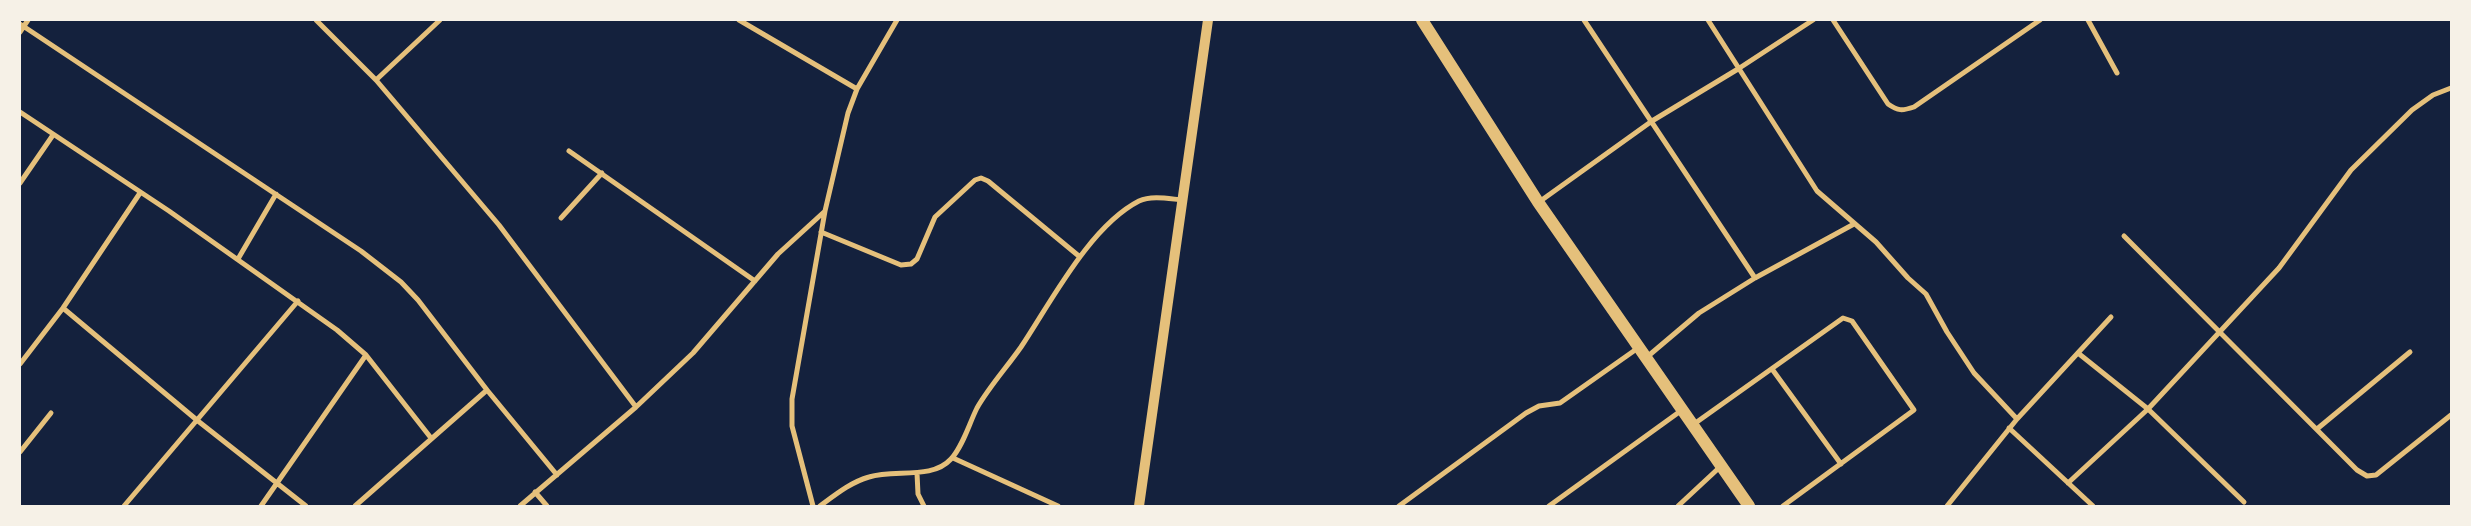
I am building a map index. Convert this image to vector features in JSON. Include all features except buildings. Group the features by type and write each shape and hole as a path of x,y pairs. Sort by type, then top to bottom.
{"main road":[{"path":"1139,506 1184,200 1208,20"},
{"path":"1422,20 1538,202 1749,506"}],"street":[{"path":"20,32 22,25 28,20"},
{"path":"316,20 376,80 499,224 636,407"},
{"path":"376,80 440,20"},
{"path":"739,20 857,89"},
{"path":"813,506 792,426 792,398 821,232 848,113 857,89 897,20"},
{"path":"1584,20 1755,278"},
{"path":"1708,20 1817,191 1876,242 1908,278 1926,294 1947,332 1974,373 2017,419"},
{"path":"1538,202 1652,121 1738,69 1813,20"},
{"path":"1833,20 1888,104 1895,109 1903,111 1914,107 2040,20"},
{"path":"2088,20 2117,73"},
{"path":"22,25 362,251 402,282 557,475"},
{"path":"2068,483 2148,410 2278,268 2351,170 2412,110 2433,95 2451,88"},
{"path":"20,112 298,301 366,355 431,438"},
{"path":"20,183 53,135"},
{"path":"568,151 755,281"},
{"path":"561,218 602,173"},
{"path":"821,232 901,265 911,264 917,259 935,217 975,180 981,178 988,181 1080,257"},
{"path":"20,364 63,308 140,193"},
{"path":"238,259 276,194"},
{"path":"820,506 847,487 867,477 884,473 917,473 942,467 953,458 978,407 1080,257 1114,219 1125,209 1141,200 1154,198 1184,200"},
{"path":"520,506 636,407 693,353 778,254 825,212"},
{"path":"1399,506 1526,413 1539,406 1560,403 1642,353 1755,278 1854,224"},
{"path":"2124,236 2357,470 2367,476 2376,475 2451,415"},
{"path":"124,506 298,301"},
{"path":"63,308 198,421 306,506"},
{"path":"1693,425 1843,318 1852,320 1914,410 1783,506"},
{"path":"1947,506 2009,428 2111,318"},
{"path":"2317,429 2410,352"},
{"path":"2078,353 2148,410 2244,502"},
{"path":"261,506 366,355"},
{"path":"1772,369 1841,464"},
{"path":"354,506 487,390"},
{"path":"1549,506 1682,409"},
{"path":"20,452 51,413"},
{"path":"2009,428 2093,506"},
{"path":"953,458 1058,506"},
{"path":"1678,506 1721,466"},
{"path":"917,473 918,494 924,506"},
{"path":"536,492 547,506"}]}
